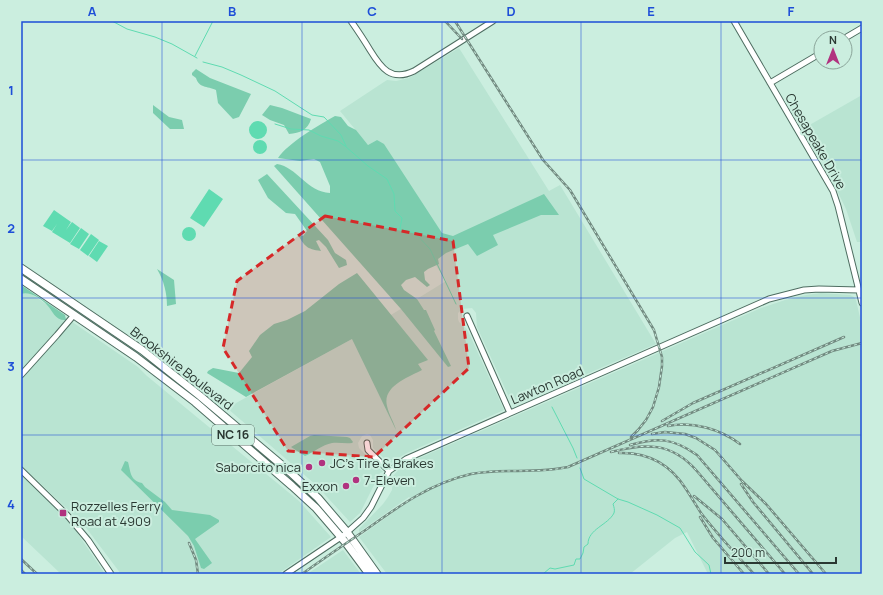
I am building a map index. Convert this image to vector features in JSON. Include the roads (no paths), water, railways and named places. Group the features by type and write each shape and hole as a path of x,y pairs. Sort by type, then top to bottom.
{"highway":[{"name":"Brookshire Boulevard","path":"21,268 142,350 200,396 290,472 318,498 347,532 373,573"},
{"name":"Brookshire Boulevard","path":"21,279 136,357 195,402 316,508 373,573"},
{"path":"136,357 142,350"}],"street":[{"path":"351,21 381,67 389,73 400,75 408,74 418,69 493,21"},
{"name":"Chesapeake Drive","path":"734,21 821,169 835,196 862,303"},
{"path":"853,33 862,28"},
{"path":"770,84 813,58"},
{"name":"Lawton Road","path":"286,574 341,537 367,513 389,471 406,459 769,299 791,292 809,289 859,290"},
{"path":"21,375 74,314"},
{"path":"466,316 510,413"},
{"path":"367,443 368,450 389,471"},
{"path":"21,470 67,515 88,540 112,574"}],"waterway":[{"path":"112,21 127,29 155,37 172,44 197,58"},
{"path":"195,56 213,21"},
{"path":"203,62 222,67 241,75 275,91 312,115 324,117 341,135 346,146"},
{"path":"275,124 291,129 309,130 321,136 338,141 368,166 387,179 394,194 395,211 402,218 400,229 415,233 430,249 456,304"},
{"path":"552,407 577,458"},
{"path":"580,468 584,479 618,499 657,515 680,528 695,552 709,565 711,574"},
{"path":"543,574 550,568 555,569 574,565 576,559 580,559 584,547 588,544 591,535 614,513 613,504 618,499"}],"railway":[{"path":"445,21 462,39"},
{"path":"455,21 543,160 570,190 654,330 662,357 659,387 653,407 646,420 631,437"},
{"path":"662,421 693,403 844,337"},
{"path":"302,574 403,504 442,483 456,478 483,472 544,470 568,467 832,351 862,343"},
{"path":"668,426 687,425 715,430 740,444"},
{"path":"652,434 665,432 685,434 696,438 715,450 742,481 766,504 826,574"},
{"path":"630,445 657,440 673,442 697,455 799,574"},
{"path":"611,452 635,447 657,447 677,454 687,461 785,574"},
{"path":"619,453 630,453 649,458 658,462 673,473 686,489 707,521 754,574"},
{"path":"741,484 753,502 813,574"},
{"path":"694,496 722,519 769,574"},
{"path":"700,517 713,538 744,574"},
{"path":"189,543 196,560 198,574"},
{"path":"21,559 37,574"},
{"path":"21,570 25,574"}],"place":[{"name":"JC's Tire & Brakes","path":"322,463"},
{"name":"Saborcito nica","path":"309,467"},
{"name":"7-Eleven","path":"356,480"},
{"name":"Exxon","path":"346,486"},
{"name":"Rozzelles Ferry Road at 4909","path":"63,513"}]}
